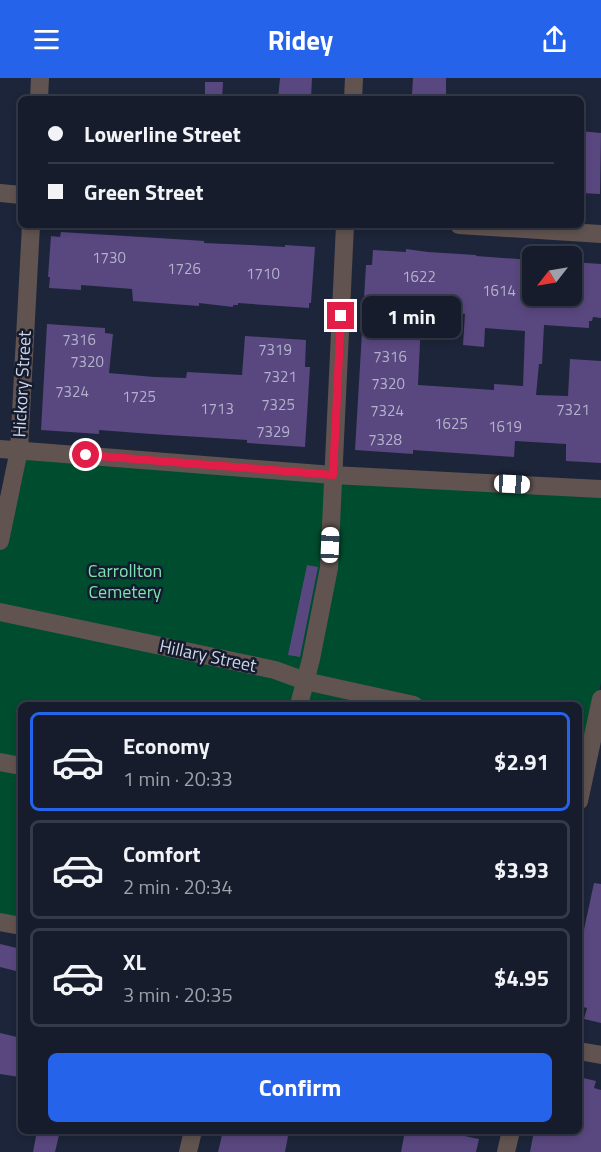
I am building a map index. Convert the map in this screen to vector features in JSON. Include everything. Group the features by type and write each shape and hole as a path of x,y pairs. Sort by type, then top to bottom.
{"street":[{"path":"39,96 40,78"},
{"path":"353,96 354,78"},
{"path":"0,193 18,195"},
{"name":"Hickory Street","path":"0,541 19,450 31,228"},
{"path":"300,702 329,568 345,228"},
{"path":"506,228 601,234"},
{"path":"0,449 333,475 601,489"},
{"name":"Hillary Street","path":"0,612 275,670 305,681 400,702"},
{"path":"582,787 601,699"},
{"path":"0,762 18,765"},
{"path":"0,922 18,925"},
{"path":"582,1052 601,1055"},
{"path":"188,1152 192,1134"},
{"path":"506,1152 510,1134"}],"green space":[{"name":"Carrollton Cemetery","path":"19,450 601,489 601,682 582,778 582,702 18,702 18,926 0,922 0,541"}],"building":[{"path":"280,78 312,78 311,96 278,96"},
{"path":"413,78 446,78 446,94 412,94"},
{"path":"205,82 223,82 222,96 205,96"},
{"path":"584,131 601,133 600,194 584,193"},
{"path":"61,232 204,241 204,243 315,247 311,303 309,303 309,308 238,303 233,307 199,303 199,306 133,301 132,289 81,285 81,290 49,288 51,236 60,237"},
{"path":"406,249 522,259 522,306 582,306 582,263 601,264 601,318 593,317 592,321 589,321 589,328 544,325 542,364 539,364 536,395 568,396 570,359 601,361 601,463 566,461 566,444 515,441 514,457 413,450 413,454 355,450 366,265 372,265 373,250 406,252","holes":["432,312 465,314 463,345 484,347 485,328 525,331 523,386 494,384 494,390 418,385 421,322 431,323"]},
{"path":"47,324 105,328 105,333 113,334 109,373 154,377 186,378 187,372 242,375 245,336 306,340 305,367 310,367 305,447 247,443 247,440 99,430 99,434 41,430"},
{"path":"307,565 318,567 300,657 288,655"},
{"path":"594,883 601,884 601,1023 584,1019 587,1008 582,1007 583,934"},
{"path":"0,944 18,948 16,971 0,967"},
{"path":"0,1033 18,1037 18,1077 0,1074"},
{"path":"582,1078 596,1081 594,1088 601,1090 601,1152 530,1152 533,1134 582,1134"},
{"path":"36,1134 59,1134 55,1152 33,1152"},
{"path":"222,1134 288,1134 285,1152 218,1152"},
{"path":"404,1134 455,1134 479,1139 476,1152 401,1152"}],"route":[{"path":"86,455 333,475 341,316"}]}
